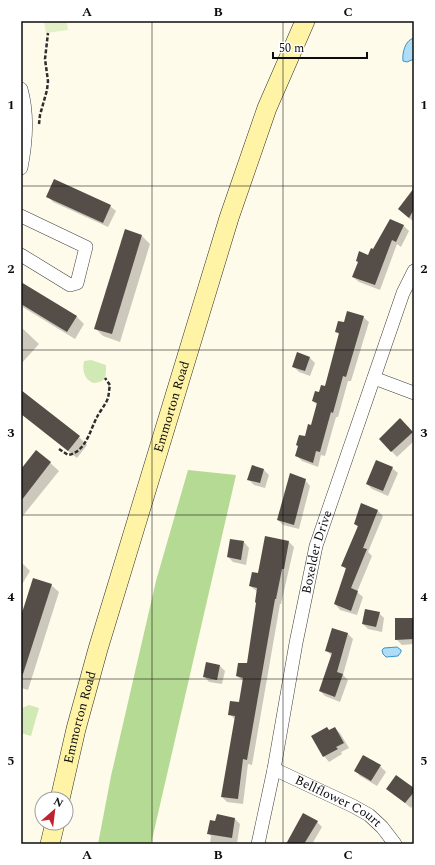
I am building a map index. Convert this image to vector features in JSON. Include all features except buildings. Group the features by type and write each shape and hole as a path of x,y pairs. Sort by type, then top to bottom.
{"main road":[{"name":"Emmorton Road","path":"62,791 76,729 98,649 229,218 267,108 305,21"},
{"path":"50,844 53,831"}],"street":[{"path":"21,89 25,112 24,146 21,168"},
{"path":"21,216 86,247 77,283 70,285 21,255"},
{"name":"Boxelder Drive","path":"258,844 274,769 296,644 316,546 403,293 414,271"},
{"path":"374,378 414,393"},
{"name":"Bellflower Court","path":"274,769 368,815 382,827 394,844"}],"path":[{"path":"39,125 48,80 45,59 48,33"},
{"path":"59,449 68,455 73,454 82,446 89,436 94,423 108,399 110,385 105,378"}],"green space":[{"path":"44,21 67,21 68,30 46,33"},
{"path":"91,360 106,365 105,376 101,382 93,383 84,374 84,361"},
{"path":"188,470 236,475 151,844 98,844 111,776 156,581"},
{"path":"29,705 39,708 31,736 21,733 22,708"}],"water":[{"path":"414,38 414,59 407,62 403,61 403,54 406,44"},
{"path":"397,647 401,650 398,656 386,657 383,654 382,650 384,648"}]}
